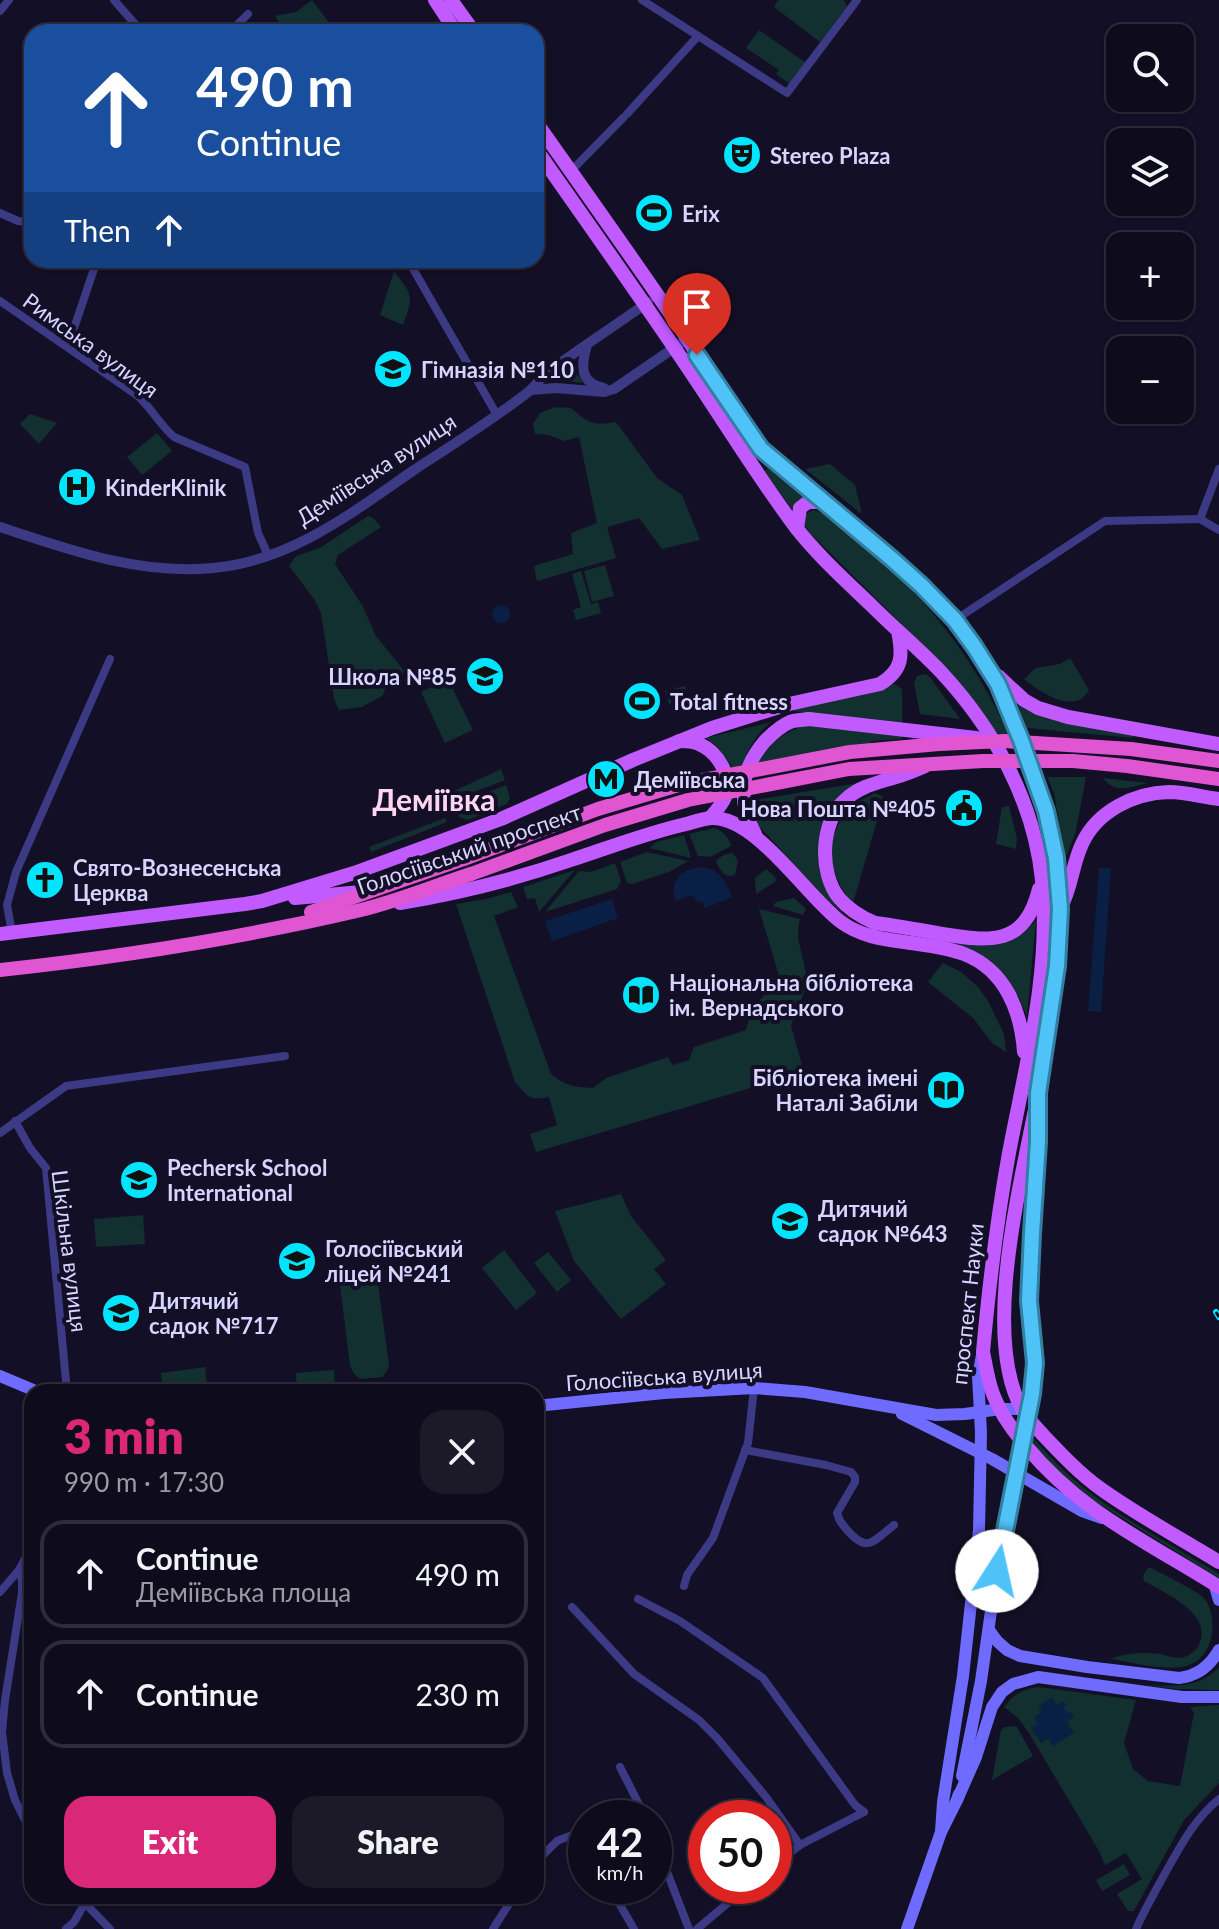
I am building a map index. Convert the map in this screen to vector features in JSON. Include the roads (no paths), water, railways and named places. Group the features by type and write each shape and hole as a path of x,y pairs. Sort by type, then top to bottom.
{"highway":[{"name":"Голосіївський проспект","path":"254,932 598,809 682,784 850,752 1004,741 1131,749 1219,761"},
{"name":"Голосіївський проспект","path":"0,970 136,953 363,909 605,825 688,800 849,769 983,761 1073,761 1219,779"}],"main road":[{"path":"435,0 451,24"},
{"path":"451,0 468,24"},
{"path":"544,133 651,300"},
{"path":"544,160 761,449 922,586 955,620 989,668 1012,715 1046,811 1056,858 1060,909"},
{"name":"проспект Науки","path":"681,343 761,478 797,529 847,583 947,680 991,736 1028,812 1042,878 1044,908 1038,1003 999,1208 978,1376 979,1530 941,1832"},
{"path":"797,529 800,508 808,502 826,502"},
{"name":"Голосіївський проспект","path":"6,933 262,901 354,873 501,819 677,741 768,709 880,684 891,677 901,658 897,631"},
{"path":"989,668 1024,700 1038,708 1068,717 1219,744"},
{"path":"768,709 809,719 1004,741"},
{"path":"757,838 744,808 743,793 749,764 756,752 781,727 809,719"},
{"path":"677,741 704,746 724,769 728,783 725,798 710,818"},
{"path":"933,763 860,789 837,807 826,839 826,863 830,883 839,898 860,916 875,923 986,940 1012,932 1031,913 1042,878"},
{"path":"1060,909 1068,894 1082,843 1111,809 1127,801 1170,792 1219,799"},
{"path":"363,909 455,894 518,878 660,830 710,818 725,819 739,824 757,838 843,924 874,938 961,953 991,970 1002,983 1018,1014 1025,1072"},
{"path":"262,901 374,891"},
{"name":"проспект Науки","path":"1022,1409 1011,1382 1004,1312 1018,1194 1038,1093 1057,966 1060,909"},
{"name":"проспект Науки","path":"907,1929 941,1832 957,1800 990,1624 1000,1548 1032,1394 1035,1363 1029,1301 1038,1093"},
{"path":"983,1352 990,1385 1000,1409 1015,1433 1056,1479 1107,1520 1216,1585 1219,1600"},
{"path":"0,1376 24,1386"},
{"name":"Голосіївська вулиця","path":"544,1405 754,1388 805,1392 936,1415 1022,1409"},
{"name":"Голосіївська вулиця","path":"888,1408 980,1453 1082,1511 1107,1520"},
{"path":"1022,1409 1059,1453 1102,1490 1219,1562"},
{"path":"990,1624 997,1641 1020,1656 1179,1678 1191,1677 1210,1664 1219,1650"},
{"path":"957,1800 976,1757 992,1707 1002,1692 1013,1684 1038,1677 1182,1697 1219,1697"}],"street":[{"path":"0,11 9,0"},
{"path":"114,0 135,24"},
{"path":"642,0 787,93 857,0"},
{"path":"238,24 248,14"},
{"path":"571,171 698,36"},
{"path":"0,213 24,222"},
{"path":"68,346 94,268"},
{"path":"413,268 497,415"},
{"name":"Деміївська вулиця","path":"0,527 99,558 160,569 213,568 242,564 268,555 340,522 497,415 531,390 545,374 651,300"},
{"name":"Римська вулиця","path":"0,301 138,396 150,406 174,437 245,467 258,533 268,555"},
{"path":"531,390 556,388 604,392 614,389 681,343"},
{"path":"587,345 582,361 584,374 590,383 614,389"},
{"path":"1200,519 1219,469"},
{"path":"955,620 1105,521 1200,519 1219,530"},
{"path":"6,933 7,905 16,872 110,659"},
{"path":"0,1133 66,1086 285,1056"},
{"name":"Шкільна вулиця","path":"15,1121 46,1168 66,1384"},
{"path":"684,1586 687,1575 713,1538 745,1450 753,1412 754,1388"},
{"path":"745,1450 851,1472 855,1482 837,1513 838,1519 863,1544 869,1544 894,1525"},
{"path":"0,1592 24,1561"},
{"path":"19,1570 22,1593 1,1732 7,1773 24,1818"},
{"path":"638,1599 680,1621 763,1678 855,1805 864,1812 792,1851"},
{"path":"572,1607 634,1674 699,1720 717,1738 766,1797 800,1845"},
{"path":"620,1767 637,1800"},
{"path":"1136,1929 1147,1902 1186,1835 1219,1799"},
{"path":"544,1854 557,1841 568,1837"},
{"path":"672,1885 689,1929"},
{"path":"66,1929 74,1922 80,1904"},
{"path":"87,1904 110,1929"},
{"path":"493,1929 509,1904"},
{"path":"619,1904 634,1929"},
{"path":"697,1929 727,1904"}],"water":[{"path":"501,605 510,614 501,623 492,614"},
{"path":"701,867 713,870 721,877 732,898 704,908 703,902 699,903 691,895 676,901 674,888 678,877 688,870"},
{"path":"1099,868 1111,868 1101,1012 1088,1011"},
{"path":"612,899 618,918 552,941 545,921"},
{"path":"1052,1697 1057,1705 1063,1701 1068,1713 1071,1712 1074,1717 1067,1722 1074,1733 1053,1746 1048,1739 1041,1743 1031,1728 1038,1724 1034,1717 1042,1712 1038,1706"}],"railway":[{"path":"1216,1312 1219,1317"}],"place":[{"name":"Stereo Plaza","path":"742,155"},
{"name":"Erix","path":"654,213"},
{"name":"Гімназія №110","path":"393,369"},
{"name":"KinderKlinik","path":"77,487"},
{"name":"Школа №85","path":"485,676"},
{"name":"Total fitness","path":"642,701"},
{"name":"Деміївська","path":"606,779"},
{"name":"Нова Пошта №405","path":"964,808"},
{"name":"Свято-Вознесенська Церква","path":"45,880"},
{"name":"Національна бібліотека ім. Вернадського","path":"641,995"},
{"name":"Бібліотека імені Наталі Забіли","path":"946,1090"},
{"name":"Pechersk School International","path":"139,1180"},
{"name":"Дитячий садок №643","path":"790,1221"},
{"name":"Голосіївський ліцей №241","path":"297,1261"},
{"name":"Дитячий садок №717","path":"121,1313"}],"district":[{"name":"Деміївка","path":"434,799"}]}
